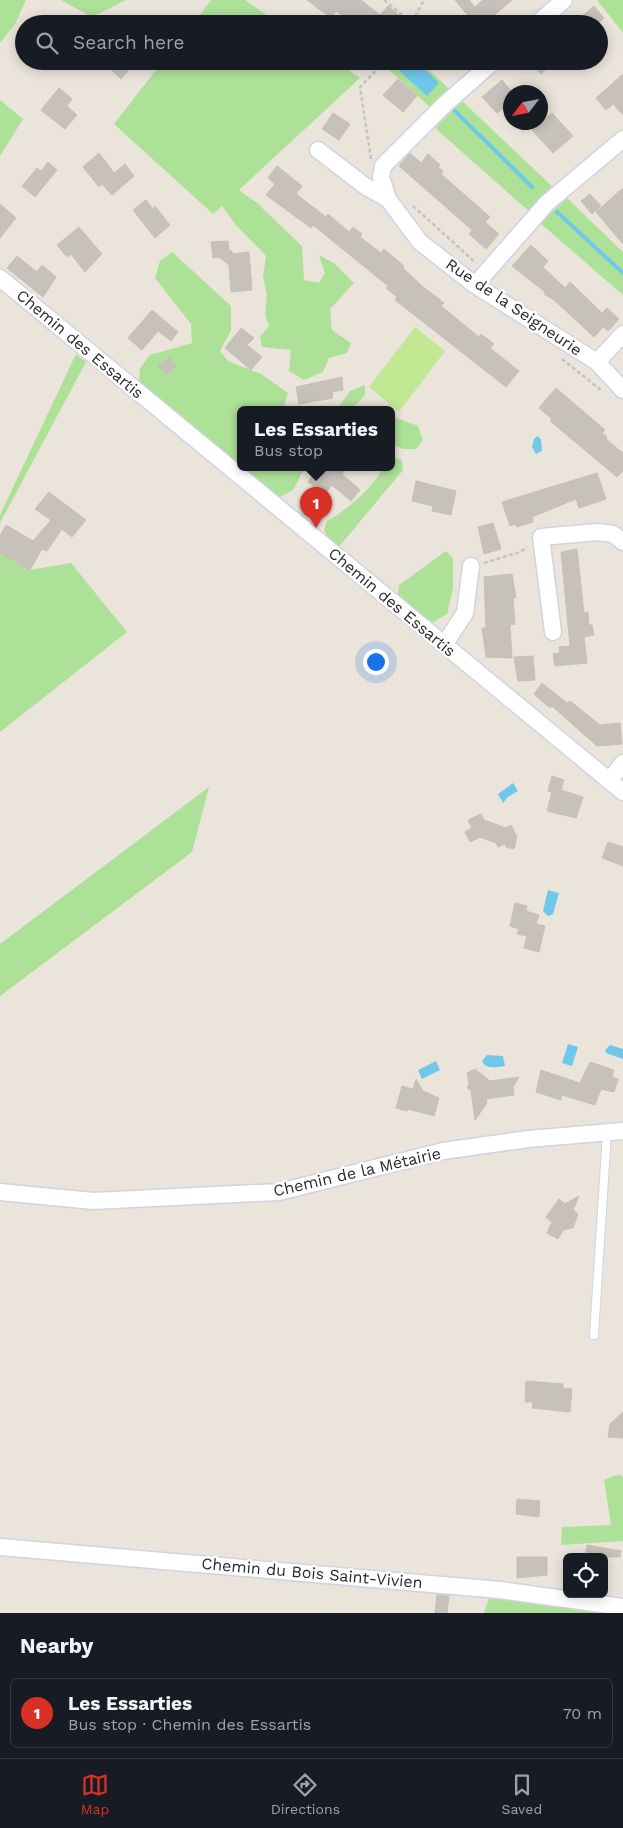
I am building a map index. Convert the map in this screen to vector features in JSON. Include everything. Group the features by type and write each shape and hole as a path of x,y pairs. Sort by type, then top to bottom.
{"street":[{"path":"547,15 564,0"},
{"path":"388,199 380,177 383,166 444,105 484,70"},
{"path":"475,285 547,203 623,139"},
{"path":"318,150 365,186 388,199"},
{"name":"Rue de la Seigneurie","path":"388,199 420,242 475,285 597,362 616,393"},
{"name":"Chemin des Essartis","path":"0,278 623,792"},
{"path":"597,362 623,334"},
{"path":"553,632 541,538 598,532 613,534 623,542"},
{"path":"444,645 465,613 471,566"},
{"path":"608,780 623,763"},
{"name":"Chemin de la Métairie","path":"0,1192 93,1201 279,1192 443,1151 528,1139 615,1132"},
{"name":"Chemin du Bois Saint-Vivien","path":"0,1547 500,1590 623,1608"}],"lane":[{"path":"594,1335 615,1132"}],"path":[{"path":"384,0 402,15"},
{"path":"416,15 424,0"},
{"path":"376,70 360,87 373,170 380,177"},
{"path":"408,202 486,272"},
{"path":"556,354 616,393"},
{"path":"471,566 520,552 541,538"}],"green space":[{"path":"0,0 26,0 19,15 15,15 15,24 0,43"},
{"path":"61,0 126,0 96,15 88,15"},
{"path":"211,0 245,0 267,15 200,15"},
{"path":"597,0 623,0 623,33"},
{"path":"156,70 348,70 360,78 239,190 257,203 302,246 304,280 319,283 325,273 319,255 335,264 354,283 330,309 332,330 351,343 347,353 329,358 323,372 304,380 289,371 291,350 262,347 260,337 269,326 265,315 267,295 263,276 266,256 236,225 222,206 213,214 114,124"},
{"path":"389,70 429,70 451,91 432,109"},
{"path":"0,100 23,119 0,156"},
{"path":"462,101 555,189 531,213 435,128"},
{"path":"567,198 623,252 623,295 540,223"},
{"path":"172,252 231,306 231,330 220,351 228,361 261,374 288,393 284,406 237,406 237,470 199,443 179,437 142,404 139,384 140,368 150,355 192,343 191,324 155,278 160,261"},
{"path":"415,327 445,351 399,412 395,406 392,406 369,387"},
{"path":"76,354 86,362 0,523 0,515"},
{"path":"365,385 365,395 355,406 339,406 350,391"},
{"path":"395,417 418,426 423,440 416,449 403,449 395,445"},
{"path":"395,457 402,461 403,470 338,548 329,541 324,530 327,521 359,498 381,471 395,471"},
{"path":"238,471 303,471 293,490 277,499"},
{"path":"446,551 453,558 453,588 447,614 423,628 397,600 399,585"},
{"path":"0,553 30,570 71,563 127,632 0,732"},
{"path":"209,787 192,852 0,996 0,944"},
{"path":"619,1474 623,1477 623,1541 561,1545 562,1527 611,1525 604,1480"},
{"path":"492,1589 623,1613 484,1613"}],"water":[{"path":"398,70 425,70 439,83 427,96"},
{"path":"538,436 541,440 542,451 536,454 532,447 534,439"},
{"path":"513,783 518,791 508,797 503,803 498,794"},
{"path":"548,890 559,893 553,914 548,916 543,911"},
{"path":"568,1044 578,1047 572,1066 562,1063"},
{"path":"610,1045 623,1049 623,1059 606,1053 605,1050"},
{"path":"487,1055 503,1056 505,1066 486,1066 482,1061"},
{"path":"436,1061 440,1070 422,1079 418,1070"}],"building":[{"path":"307,0 361,0 380,15 342,15 336,11 333,15 327,15"},
{"path":"455,0 469,0 475,7 483,0 512,0 494,15 468,15"},
{"path":"388,6 399,15 380,15"},
{"path":"594,6 602,15 584,15"},
{"path":"112,70 128,70 121,79"},
{"path":"537,70 545,70 541,74"},
{"path":"623,74 623,115 613,104 606,110 596,98"},
{"path":"398,79 417,96 403,112 383,95"},
{"path":"502,80 506,85 503,85 503,108 497,113 482,97"},
{"path":"59,88 72,99 67,106 77,115 65,129 41,110"},
{"path":"333,113 350,124 339,140 322,129"},
{"path":"552,113 573,136 553,153 532,130 548,130 548,116"},
{"path":"99,153 114,173 125,164 134,176 112,195 102,184 99,187 83,167"},
{"path":"410,153 421,163 428,154 440,165 438,167 443,171 441,174 490,217 485,222 499,234 486,249 469,234 472,230 399,166"},
{"path":"48,162 57,170 35,197 22,186 37,168 41,171"},
{"path":"277,166 302,186 296,194 326,217 328,214 349,232 353,227 362,234 360,237 381,253 384,249 404,266 403,268 421,285 444,303 441,306 479,337 481,334 494,344 490,348 519,371 506,387 395,300 397,297 386,288 388,286 313,225 311,228 266,195 275,184 268,178"},
{"path":"623,188 623,244 596,212"},
{"path":"590,194 601,206 592,214 581,201"},
{"path":"146,200 153,209 155,206 170,225 155,238 133,210"},
{"path":"0,204 16,218 0,238"},
{"path":"79,227 102,254 85,272 71,254 67,257 57,245"},
{"path":"228,241 229,251 232,251 232,254 249,252 252,290 231,292 229,265 219,257 213,258 211,242"},
{"path":"531,245 548,261 543,267 565,288 570,282 602,313 607,308 619,319 608,331 603,327 594,337 554,300 544,294 545,292 512,266"},
{"path":"17,256 37,272 42,265 56,277 43,297 7,268"},
{"path":"152,310 178,332 171,341 158,331 142,350 128,338"},
{"path":"241,328 254,338 247,345 262,357 251,370 225,348"},
{"path":"169,357 176,366 166,375 158,366"},
{"path":"342,377 343,390 332,392 333,398 299,404 296,387"},
{"path":"556,388 605,430 602,433 607,437 606,439 623,453 623,471 617,477 550,421 552,419 539,408"},
{"path":"316,471 345,471 342,474 360,490 351,501 332,485 324,495 308,482"},
{"path":"597,473 606,499 579,508 576,499 532,517 533,522 517,527 516,524 510,526 502,502"},
{"path":"416,481 456,491 451,515 432,511 433,506 412,501"},
{"path":"49,492 86,520 72,537 62,529 47,551 42,549 30,570 0,553 0,536 6,525 33,541 51,520 35,509"},
{"path":"493,523 501,549 484,554 478,527"},
{"path":"577,549 584,613 588,612 589,625 592,625 594,635 584,637 587,663 555,666 553,654 560,653 559,647 570,646 561,552"},
{"path":"512,574 516,598 513,598 515,624 510,625 512,658 486,657 482,628 486,628 484,577"},
{"path":"533,656 535,680 518,681 514,657"},
{"path":"542,683 567,703 570,701 600,725 620,723 622,744 597,746 552,706 550,708 534,694"},
{"path":"552,776 564,780 561,790 583,797 576,818 547,811 552,792 548,791"},
{"path":"481,814 484,820 506,828 511,825 517,837 514,849 506,847 505,844 498,847 496,843 480,837 470,842 465,832 472,828 468,820"},
{"path":"608,842 623,847 623,866 602,858"},
{"path":"515,903 527,906 526,911 539,915 536,924 545,926 539,952 524,948 527,936 517,934 519,929 510,926"},
{"path":"590,1062 614,1070 612,1077 618,1079 614,1092 601,1089 595,1105 562,1095 561,1100 536,1092 541,1070 580,1083"},
{"path":"475,1069 490,1081 519,1077 513,1087 514,1095 486,1099 487,1103 475,1120 471,1090 467,1088 469,1084 467,1073"},
{"path":"416,1079 423,1091 439,1098 434,1116 396,1108 402,1086 413,1089"},
{"path":"579,1196 573,1210 578,1214 573,1228 563,1230 558,1239 547,1233 552,1222 546,1217 559,1199 565,1204"},
{"path":"526,1381 563,1384 563,1388 572,1389 570,1412 532,1408 533,1402 525,1402"},
{"path":"623,1412 623,1438 608,1437 610,1424"},
{"path":"517,1499 540,1501 539,1517 516,1514"},
{"path":"587,1545 621,1551 620,1557 608,1557 608,1553 586,1553"},
{"path":"517,1557 547,1557 547,1575 517,1578"},
{"path":"437,1595 449,1596 447,1613 435,1613"}],"waterway":[{"path":"455,111 532,187"},
{"path":"557,212 623,273"}],"place":[{"name":"Les Essarties","path":"316,528"}]}
